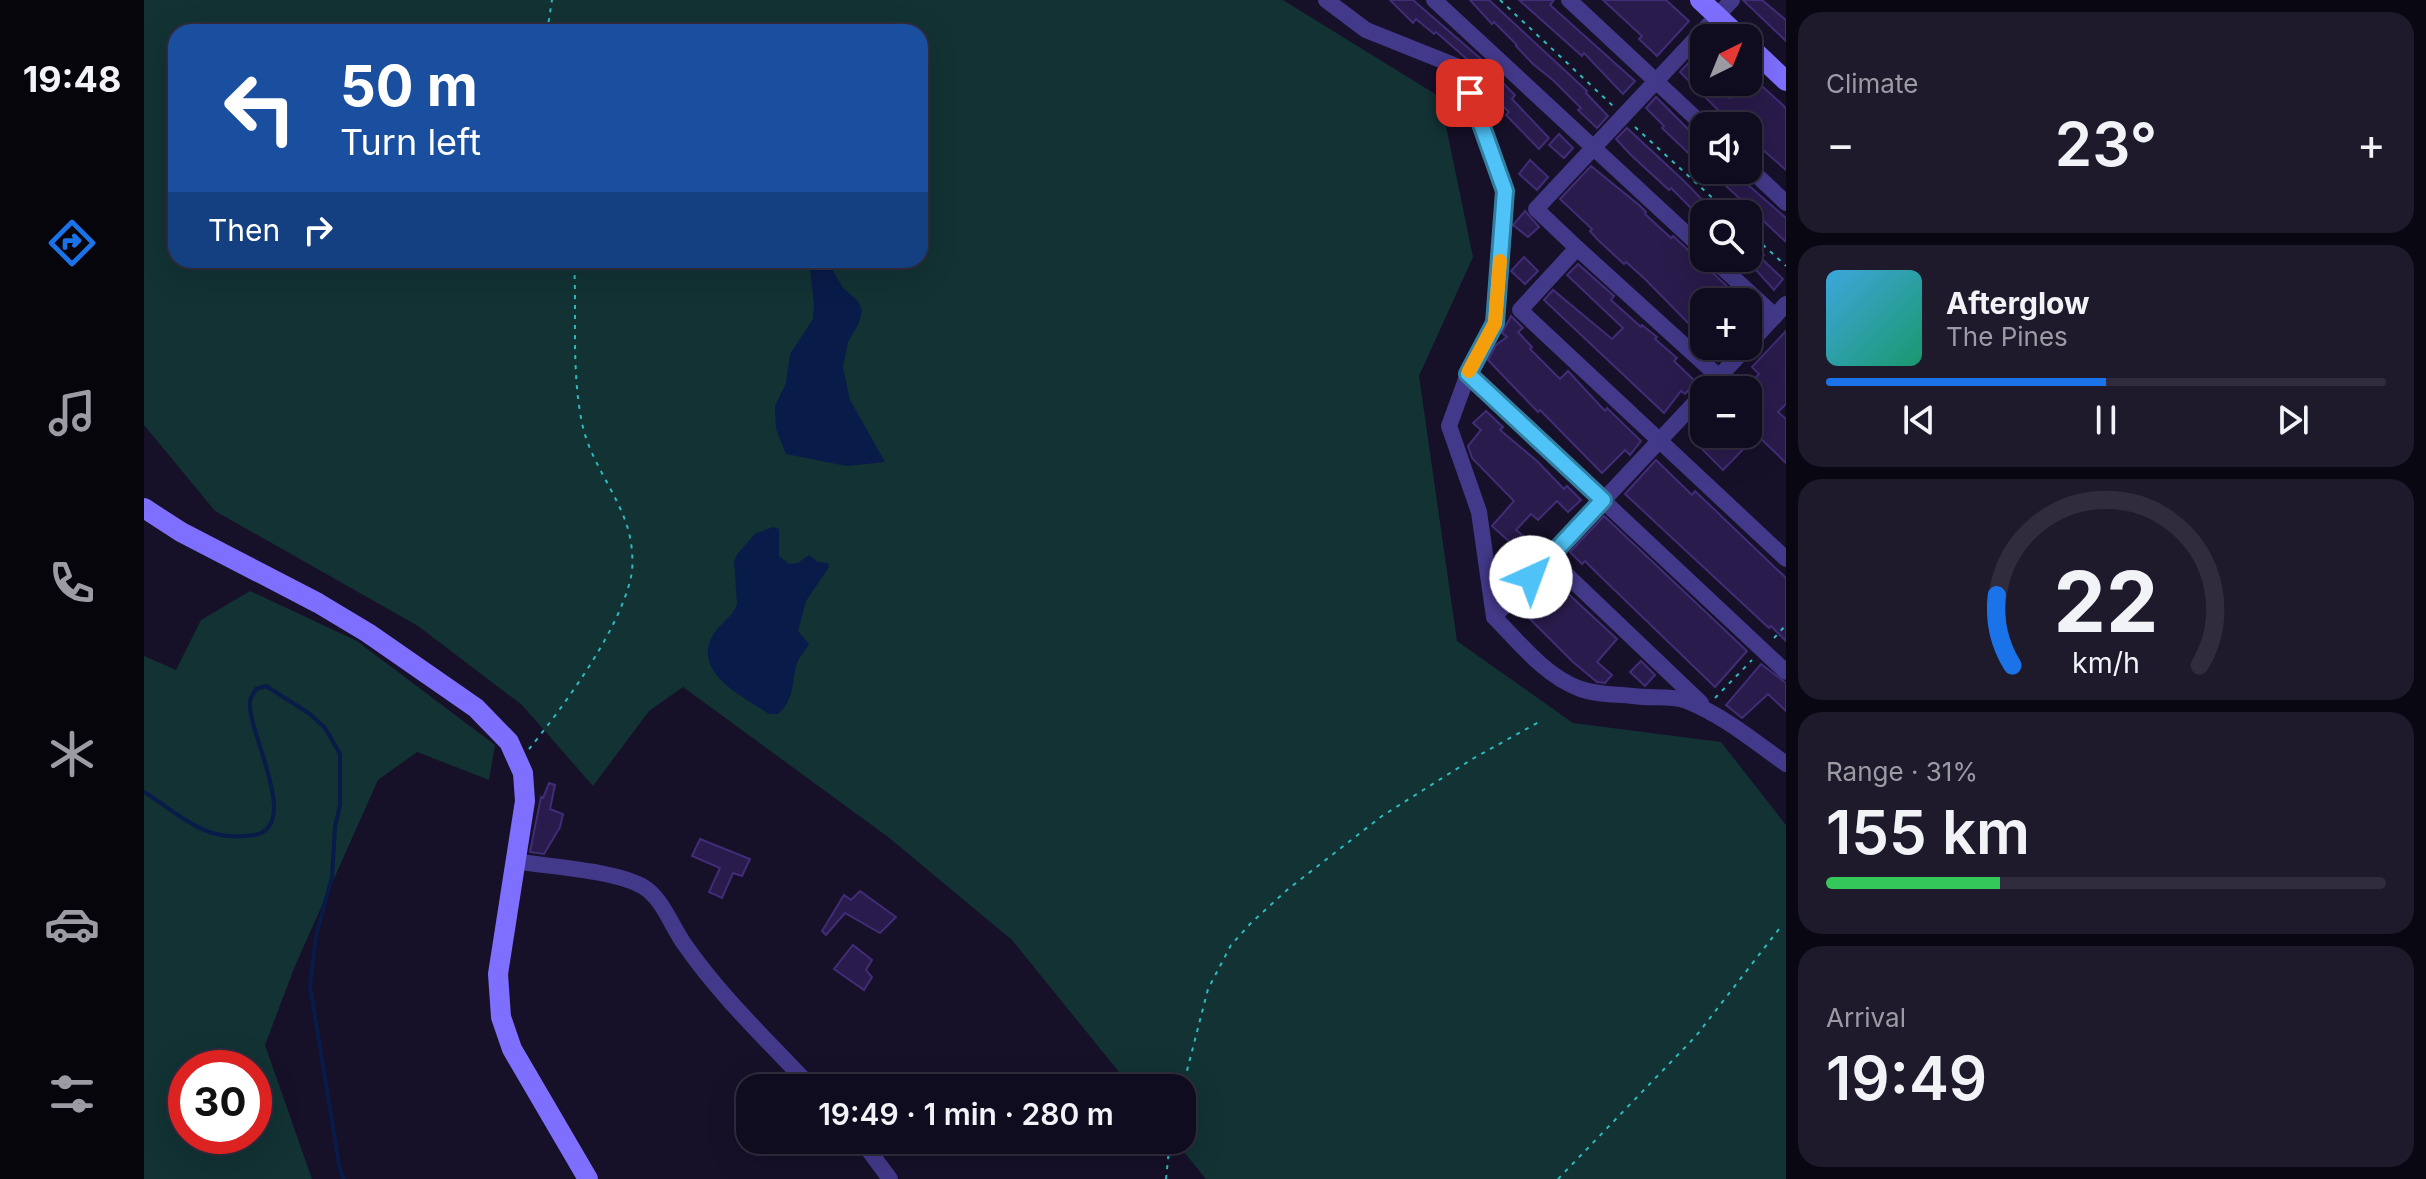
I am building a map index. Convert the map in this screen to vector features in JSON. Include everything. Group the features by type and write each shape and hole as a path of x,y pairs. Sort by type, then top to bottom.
{"street":[{"path":"1326,0 1366,30 1461,68 1505,191 1495,323 1468,374 1449,426 1479,512 1494,617 1547,670 1578,688 1649,699 1674,697 1708,710"},
{"path":"1434,0 1690,237"},
{"path":"1569,0 1690,113"},
{"path":"1700,0 1726,24"},
{"path":"1718,376 1536,209 1732,0"},
{"path":"1762,58 1786,81"},
{"path":"1762,180 1786,203"},
{"path":"1577,248 1520,310 1783,551"},
{"path":"1730,272 1780,310 1762,330"},
{"path":"1720,376 1735,360"},
{"path":"1468,374 1786,672"},
{"path":"1494,617 1690,408"},
{"path":"144,508 181,532 318,603 476,708 509,742 523,773 525,801 498,974 501,1017 512,1049 588,1179"},
{"path":"1549,558 1708,710 1786,764"},
{"path":"515,861 617,877 650,891 684,945 730,1001 799,1074"},
{"path":"871,1154 890,1179"}],"path":[{"path":"548,24 552,0"},
{"path":"1762,244 1786,266"},
{"path":"519,762 575,688 603,641 632,576 632,544 627,526 600,473 583,427 576,376 574,268"},
{"path":"1708,710 1786,625"},
{"path":"1186,1074 1208,989 1231,945 1251,923 1287,890 1382,816 1474,758 1539,722"},
{"path":"1558,1179 1696,1036 1779,929"},
{"path":"1166,1179 1169,1154"}],"green space":[{"path":"144,0 1283,0 1440,97 1473,257 1419,376 1457,641 1573,723 1721,742 1786,825 1786,1179 1206,1179 1185,1154 1196,1154 1196,1074 1121,1074 1012,940 888,837 683,687 649,711 593,786 522,705 418,626 215,511 144,425"},
{"path":"250,591 357,641 495,745 489,780 417,752 378,780 295,966 265,1045 267,1050 168,1050 168,1154 272,1154 272,1065 312,1179 144,1179 144,656 176,670 201,620"}],"water":[{"path":"810,268 832,268 843,288 858,301 862,310 859,323 848,342 843,367 850,400 885,462 847,466 786,454 776,429 775,406 786,383 790,354 813,319"},
{"path":"773,527 779,529 779,556 789,564 798,563 809,555 818,562 828,563 829,567 806,601 798,631 809,644 799,658 789,698 778,714 769,714 723,682 709,661 708,649 713,635 737,604 734,561 738,553 755,534"}],"building":[{"path":"1390,0 1413,0 1496,72 1494,74 1515,95 1512,99 1549,138 1539,149 1506,115 1509,112 1491,94 1495,90 1468,60 1436,32 1434,34 1416,19 1413,23"},
{"path":"1470,0 1489,0 1587,91 1608,116 1597,128 1578,110 1581,108"},
{"path":"1519,0 1554,0 1550,5 1635,81 1623,94 1584,53 1582,56"},
{"path":"1603,0 1666,0 1689,21 1657,56 1639,39 1642,36"},
{"path":"1743,0 1762,0 1786,20 1786,41"},
{"path":"1690,61 1690,82 1680,72"},
{"path":"1762,86 1786,108 1786,170 1762,149 1762,112 1720,112 1704,96 1762,96"},
{"path":"1656,97 1690,131 1690,154 1662,128 1664,126 1646,108"},
{"path":"1627,128 1702,200 1690,200 1690,207 1616,139"},
{"path":"1559,134 1573,148 1564,158 1549,145"},
{"path":"1530,160 1548,177 1537,190 1519,174"},
{"path":"1591,166 1690,252 1690,272 1712,272 1729,288 1690,288 1690,325 1645,279 1597,239 1590,231 1592,229 1560,199"},
{"path":"1724,184 1747,184 1786,218 1786,242 1762,220 1762,200 1741,200"},
{"path":"1525,211 1539,227 1528,237 1513,225"},
{"path":"1524,257 1538,271 1525,284 1511,271"},
{"path":"1762,259 1783,279 1774,290 1758,272 1762,272"},
{"path":"1578,264 1614,296 1611,300 1657,337 1655,339 1677,358 1674,361 1690,376 1690,389 1685,394 1681,391 1664,413 1544,300 1553,290 1612,339 1623,328 1567,275"},
{"path":"1511,316 1523,328 1518,332 1532,347 1530,349 1560,379 1568,371 1605,411 1607,408 1641,441 1630,455 1625,450 1602,473 1488,360 1496,345 1507,337 1502,333"},
{"path":"1786,331 1786,404 1778,412 1786,419 1786,463 1762,440 1762,376 1757,376 1759,374 1752,367 1762,360"},
{"path":"1486,411 1503,427 1500,430 1564,489 1567,486 1581,500 1568,512 1557,501 1538,520 1531,514 1516,530 1536,546 1504,582 1499,577 1497,559 1512,544 1492,526 1514,501 1472,458 1468,446 1481,430 1473,423"},
{"path":"1703,448 1744,448 1723,470"},
{"path":"1656,460 1692,495 1695,491 1786,578 1786,641 1625,494"},
{"path":"1604,516 1747,651 1715,687 1585,561 1582,564 1570,552"},
{"path":"1548,575 1617,639 1597,662 1612,675 1605,683 1597,682 1573,662 1518,607"},
{"path":"1641,661 1655,675 1645,686 1630,672"},
{"path":"1761,664 1786,683 1786,711 1768,694 1742,718 1726,705"},
{"path":"549,783 555,785 550,809 563,814 560,827 544,854 530,852 541,797"},
{"path":"700,839 750,859 742,876 733,873 722,898 709,892 720,868 692,856"},
{"path":"860,891 896,917 880,933 845,913 826,935 822,931 844,895 851,900"},
{"path":"853,945 872,960 866,970 872,977 864,990 834,969"}],"waterway":[{"path":"144,792 208,832 254,835 268,828 273,815 273,797 250,701 256,689 266,686 310,714 325,728 340,754 340,805 335,827 332,877 316,936 310,986 344,1179"}],"slow traffic":[{"path":"1469,371 1495,323 1500,261"}],"route":[{"path":"1470,93 1505,191 1495,323 1468,374 1603,500 1531,577"}]}
